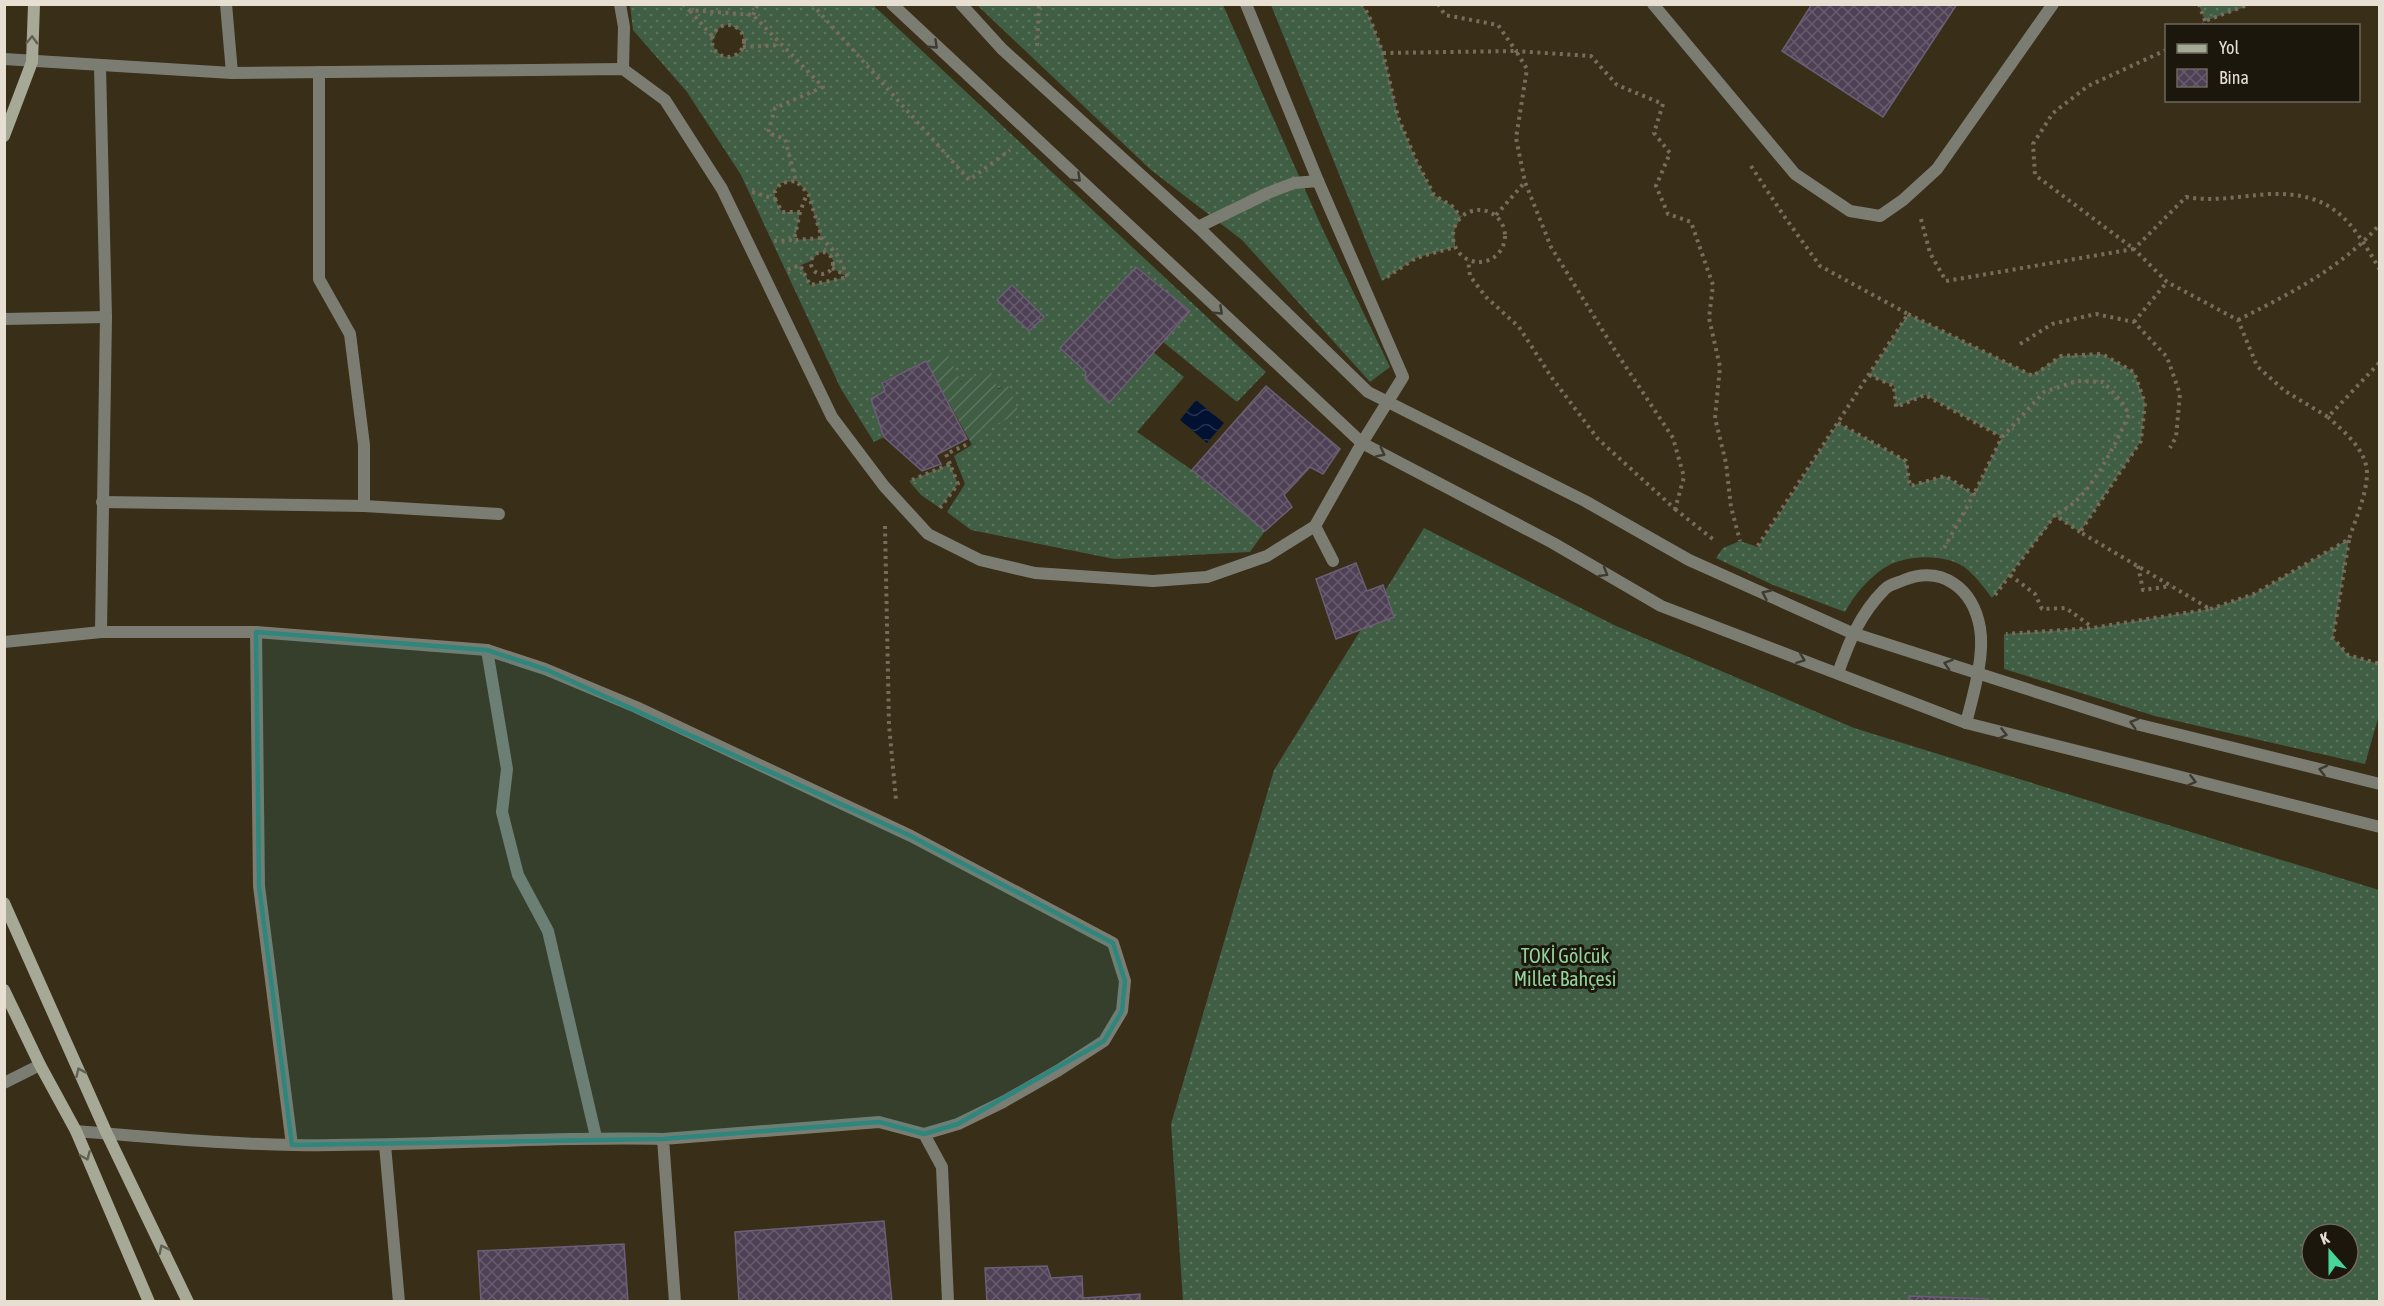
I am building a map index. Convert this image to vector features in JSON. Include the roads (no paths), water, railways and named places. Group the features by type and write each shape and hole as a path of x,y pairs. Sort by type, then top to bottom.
{"main road":[{"path":"4,136 32,62 34,4"},
{"path":"4,903 107,1134 188,1302"},
{"path":"4,990 40,1065 76,1131 149,1302"}],"street":[{"path":"226,4 232,73"},
{"path":"620,4 624,27 623,69"},
{"path":"892,4 1362,443 1553,543 1661,606 1966,723 2379,827"},
{"path":"961,4 1002,49 1198,226 1368,392 1585,501 1689,560 1852,633 2136,724 2379,784"},
{"path":"4,59 232,73 623,69 665,100 722,189 832,417 884,486 928,534 980,560 1035,573 1153,581 1207,577 1267,556 1315,526 1403,376 1318,181 1246,4"},
{"path":"1653,4 1795,174 1850,211 1880,216 1903,200 1937,169 2053,4"},
{"path":"100,66 106,316 100,632"},
{"path":"319,72 319,279 350,334 364,445 364,506"},
{"path":"1198,226 1294,183 1318,181"},
{"path":"4,319 106,316"},
{"path":"102,502 364,506 499,514"},
{"path":"1315,526 1333,561"},
{"path":"1838,673 1852,633 1865,612 1886,587 1916,576 1949,579 1970,597 1981,629 1979,674 1966,723"},
{"path":"4,642 100,632 256,632 487,650 545,669 636,707 899,830 1113,944 1125,981 1122,1011 1104,1041 1003,1102 958,1124 924,1134 879,1122 663,1139 596,1137 385,1145 292,1145 76,1131"},
{"path":"256,632 259,886 292,1145"},
{"path":"487,650 507,769 502,812 518,875 548,931 596,1137"},
{"path":"4,1083 40,1065"},
{"path":"924,1134 942,1167 948,1302"},
{"path":"663,1139 675,1302"},
{"path":"385,1145 399,1302"}],"water":[{"path":"1196,400 1224,423 1207,443 1180,420"}],"park label":[{"name":"TOKİ Gölcük Millet Bahçesi","path":"1565,968"}]}
